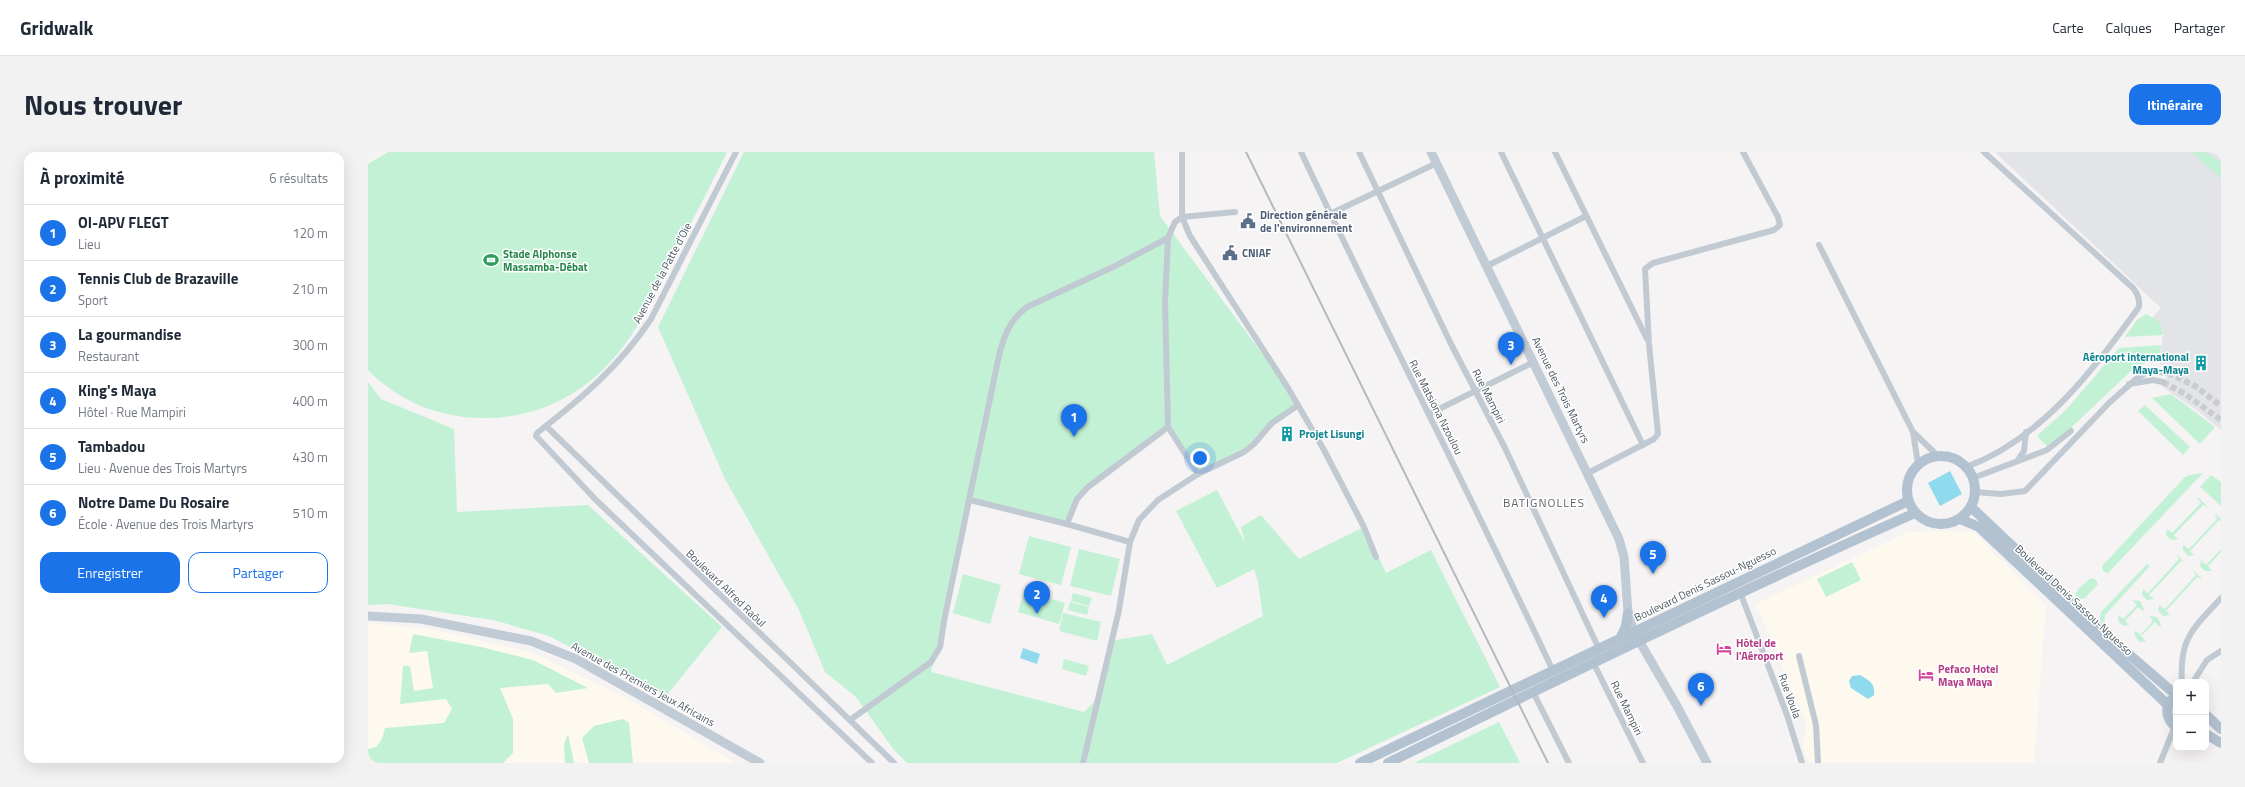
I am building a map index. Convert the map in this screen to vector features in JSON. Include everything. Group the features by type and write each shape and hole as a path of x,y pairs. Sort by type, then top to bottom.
{"main road":[{"name":"Avenue des Trois Martyrs","path":"1431,152 1588,473 1623,549 1628,613 1707,763"},
{"path":"1938,456 1956,459 1966,467 1973,478 1975,492 1971,507 1960,519 1948,524 1934,524 1923,520 1915,513 1908,501 1906,488 1910,475 1918,464 1929,458 1938,456"},
{"name":"Boulevard Denis Sassou-Nguesso","path":"1388,763 1593,662 1639,635 1908,501"},
{"name":"Boulevard Denis Sassou-Nguesso","path":"1971,507 2104,634 2173,692"},
{"name":"Boulevard Denis Sassou-Nguesso","path":"1360,763 1620,639 1639,635 1740,592 1915,513"},
{"name":"Boulevard Denis Sassou-Nguesso","path":"1960,519 1979,527 2168,705"},
{"name":"Avenue des Trois Martyrs","path":"1628,602 1639,635"},
{"path":"1620,639 1626,626 1628,613"},
{"name":"Avenue des Premiers Jeux Africains","path":"368,616 420,619 531,641 576,659 760,763"},
{"path":"2173,699 2168,705 2167,714 2173,723"},
{"path":"2209,718 2221,729"},
{"path":"2209,736 2221,743"}],"street":[{"name":"Avenue de la Patte d'Oie","path":"736,152 651,319 635,343 594,387 537,433 538,438 596,500 872,763"},
{"path":"1182,152 1182,217 1190,236 1288,388 1364,528 1376,557"},
{"name":"Rue Matsiona Nzoulou","path":"1301,152 1506,571 1553,671"},
{"name":"Rue Mampiri","path":"1359,152 1475,391 1505,448 1600,649"},
{"path":"1501,152 1541,238 1643,445"},
{"path":"1556,152 1649,344"},
{"path":"1588,473 1654,439 1658,434 1644,274 1649,265 1745,240 1774,230 1780,225 1778,217 1743,152"},
{"path":"1966,467 1989,459 2026,432 2076,389 2132,317 2139,307 2140,302 2139,297 2132,288 1984,152"},
{"path":"1330,214 1377,190 1437,163"},
{"path":"1198,474 1168,427 1165,302 1168,238 1174,222 1182,217 1235,212"},
{"path":"1487,266 1586,216"},
{"path":"850,720 917,674 931,662 938,652 1002,342 1017,314 1027,307 1115,266 1168,238"},
{"path":"1819,245 1913,432 1918,464"},
{"path":"1429,414 1534,362"},
{"path":"1975,492 2001,494 2025,491 2129,384 2149,371 2168,373"},
{"path":"2129,384 2153,380 2163,382"},
{"path":"1083,763 1119,610 1130,542 1134,528 1147,510 1158,500 1198,474 1244,452 1254,444 1272,423 1297,406"},
{"name":"Boulevard Alfred Raôul","path":"546,426 894,763"},
{"path":"1067,524 1077,499 1088,487 1168,427"},
{"path":"1973,478 2047,450 2072,431"},
{"path":"1913,432 1938,456"},
{"path":"2018,460 2024,451 2026,432"},
{"path":"970,500 1067,524 1130,542"},
{"name":"Rue Voula","path":"1740,592 1787,715 1802,763"},
{"path":"2182,679 2184,645 2189,635 2221,598"},
{"path":"2195,679 2207,660 2221,651"},
{"path":"1799,656 1816,725 1818,763"},
{"name":"Rue Mampiri","path":"1593,662 1642,763"},
{"path":"1533,692 1568,763"},
{"path":"2160,763 2173,731"}],"shaded area":[{"path":"1995,152 2221,152 2221,430 2198,411 2161,386 2171,369 2160,365 2163,330 2153,317 2161,308"},
{"path":"1973,531 2046,606 2034,763 1808,763 1803,749 1806,723 1756,604 1908,532"},
{"path":"368,623 435,630 530,652 623,696 735,763 368,763"}],"green space":[{"path":"388,152 727,152 641,319 623,347 607,366 590,382 570,395 549,405 527,413 503,417 478,418 447,414 418,405 392,390 368,370 368,164"},
{"path":"744,152 1154,152 1160,216 1289,390 1297,406 1281,417 1254,444 1198,474 1168,427 1077,499 1067,524 970,500 931,672 1084,712 1097,699 1110,641 1152,634 1167,665 1263,616 1258,582 1254,569 1217,588 1176,511 1217,490 1245,543 1241,527 1261,515 1299,559 1364,527 1386,573 1431,550 1500,687 1337,763 907,763 894,750 856,697 825,672 799,610 725,479 658,327"},
{"path":"2192,152 2205,152 2221,162 2221,179"},
{"path":"2146,314 2161,325 2163,331 2162,335 2125,337 2137,320"},
{"path":"2161,345 2160,361 2152,361 2137,367 2130,372 2057,441 2048,447 2037,436 2066,410 2119,348"},
{"path":"368,382 381,399 454,429 457,512 588,505 722,627 666,696 549,636 493,620 388,604 368,605"},
{"path":"2171,394 2215,427 2200,444 2152,398"},
{"path":"2145,405 2190,447 2183,455 2138,411"},
{"path":"2203,473 2108,573 2104,572 2102,568 2103,565 2186,476"},
{"path":"2211,475 2221,482 2221,506 2200,487"},
{"path":"2197,498 2199,498 2209,508 2203,505 2174,535 2178,539 2171,540 2166,535 2167,529 2172,533 2201,503"},
{"path":"2214,513 2221,519 2221,522 2219,520 2190,551 2194,555 2188,556 2183,550 2183,545 2189,549 2217,519"},
{"path":"1029,536 1071,547 1061,585 1019,574"},
{"path":"1079,549 1120,559 1111,596 1070,586"},
{"path":"2221,549 2221,552 2208,566 2212,571 2205,571 2200,566 2201,560 2206,565"},
{"path":"2176,554 2186,564 2181,561 2149,595 2154,599 2147,600 2142,595 2143,589 2148,593 2179,559"},
{"path":"1852,562 1861,580 1826,597 1817,579"},
{"path":"2147,564 2150,566 2105,615 2104,625 2100,620 2101,612"},
{"path":"2192,569 2203,580 2197,577 2166,611 2170,615 2163,616 2158,610 2159,605 2165,609 2196,575"},
{"path":"963,574 1001,585 990,624 953,613"},
{"path":"2091,578 2096,580 2098,584 2085,598 2079,600 2075,595 2079,588"},
{"path":"1024,591 1065,603 1059,624 1018,612"},
{"path":"1073,593 1092,598 1089,606 1071,601"},
{"path":"2132,600 2140,601 2144,609 2143,611 2138,607 2125,621 2129,625 2123,626 2119,622 2118,617 2119,615 2123,619 2137,605"},
{"path":"1070,602 1089,607 1087,615 1068,610"},
{"path":"1063,613 1101,622 1097,641 1059,631"},
{"path":"2149,616 2157,617 2161,624 2160,627 2155,622 2141,636 2146,641 2140,642 2136,638 2134,632 2136,631 2140,635 2153,621"},
{"path":"413,634 481,647 533,660 588,688 556,693 548,684 500,688 513,719 513,753 503,763 368,763 368,749 376,747 382,739 385,728 444,723 452,709 446,699 400,704 403,666 410,666 414,691 433,688 427,651 409,653"},
{"path":"1064,659 1089,666 1086,676 1062,669"},
{"path":"623,719 629,723 633,763 589,763 582,738 594,726"},
{"path":"1499,722 1520,763 1414,763"},
{"path":"568,734 574,763 565,763 564,744"}],"water":[{"path":"1950,471 1962,494 1940,506 1928,483"},
{"path":"1023,648 1040,654 1037,664 1020,658"},
{"path":"1860,675 1869,681 1874,688 1874,695 1868,699 1851,688 1849,681 1852,676"}],"tunnel":[{"path":"2168,373 2195,386 2221,406"},
{"path":"2163,382 2185,394 2221,420"}],"railway":[{"path":"1246,152 1548,763"}],"place":[{"name":"Direction générale de l'environnement","path":"1248,221"},
{"name":"CNIAF","path":"1230,253"},
{"name":"Stade Alphonse Massamba-Débat","path":"491,260"},
{"name":"Aéroport international Maya-Maya","path":"2201,363"},
{"name":"La gourmandise","path":"1511,365"},
{"name":"Projet Lisungi","path":"1287,434"},
{"name":"OI-APV FLEGT","path":"1074,437"},
{"name":"Tambadou","path":"1653,574"},
{"name":"Tennis Club de Brazaville","path":"1037,614"},
{"name":"King's Maya","path":"1604,618"},
{"name":"Hôtel de l'Aéroport","path":"1724,649"},
{"name":"Pefaco Hotel Maya Maya","path":"1926,675"},
{"name":"Notre Dame Du Rosaire","path":"1701,706"}],"district":[{"name":"BATIGNOLLES","path":"1544,502"}]}
